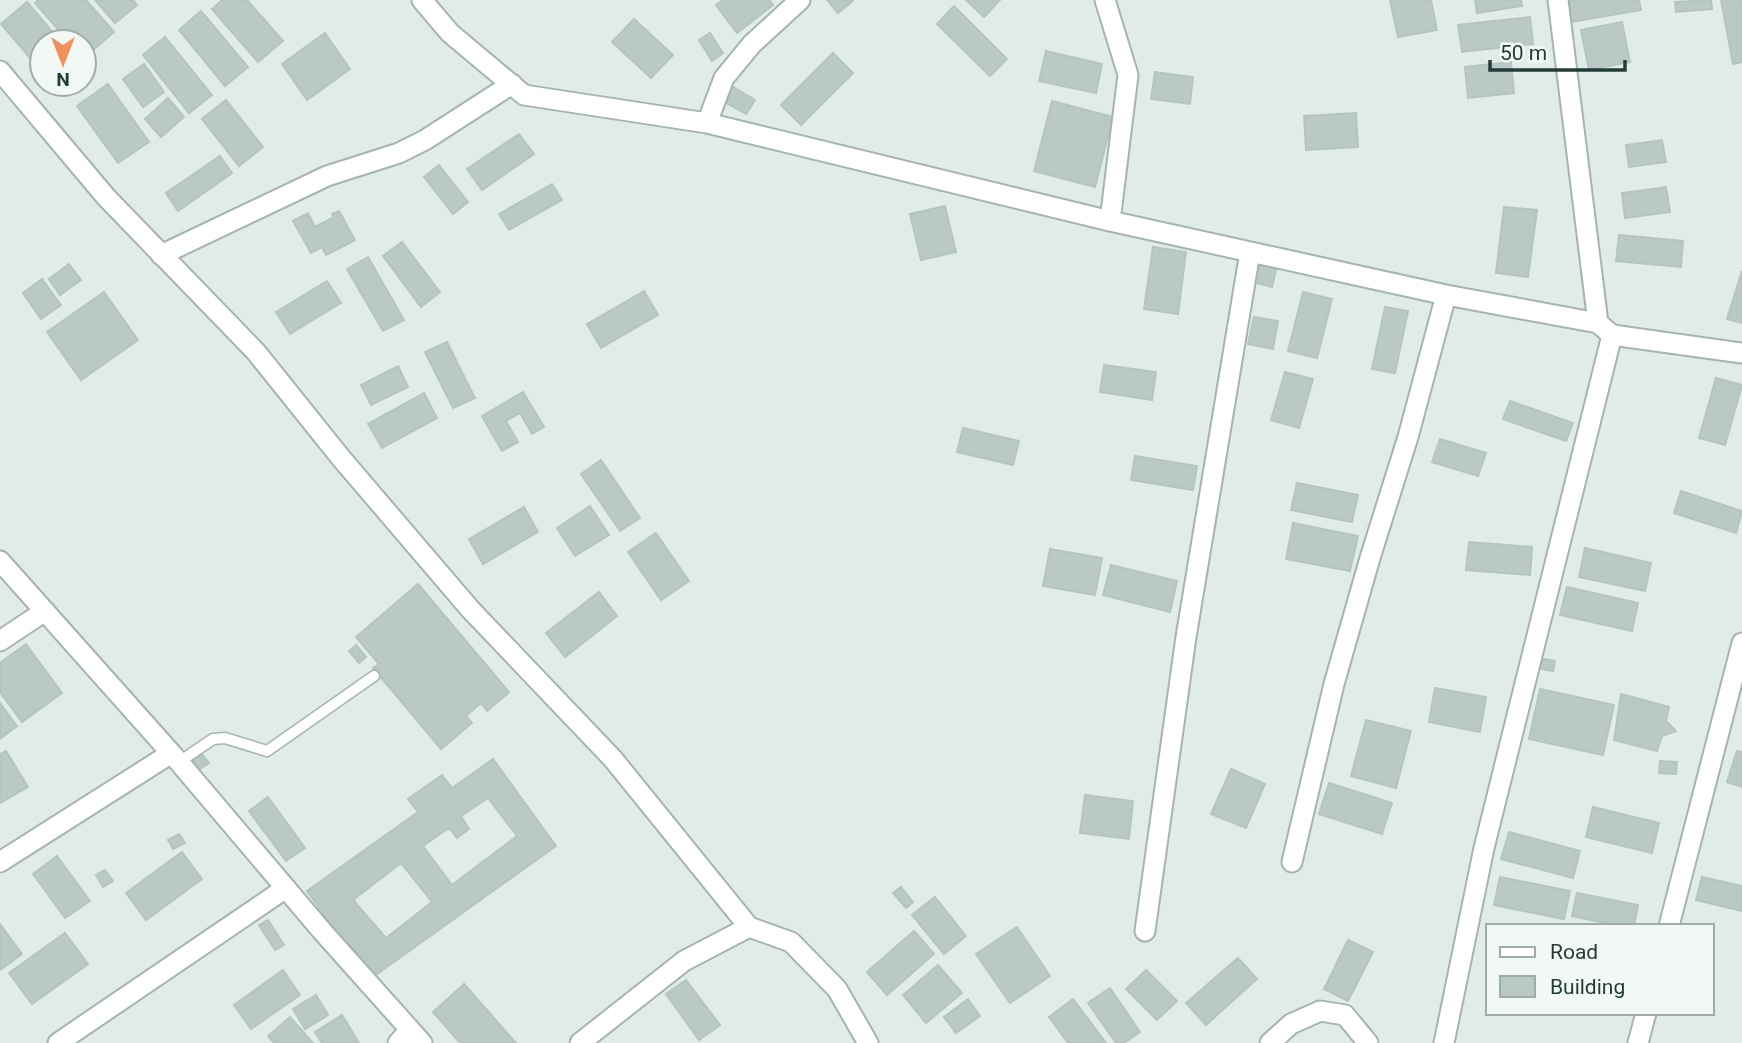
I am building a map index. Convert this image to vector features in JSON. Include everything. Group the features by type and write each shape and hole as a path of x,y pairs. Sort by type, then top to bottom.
{"street":[{"path":"422,0 450,33 524,94 708,123 1110,221 1605,329 1742,353"},
{"path":"708,123 724,78 752,44 800,0"},
{"path":"1444,1043 1484,848 1605,329 1558,0"},
{"path":"1104,1 1128,75 1110,221"},
{"path":"0,71 106,197 256,352 341,458 470,609 613,759 749,927 791,942 837,989 868,1043"},
{"path":"161,255 327,176 398,153 425,140 512,84"},
{"path":"1145,931 1189,624 1250,252"},
{"path":"1292,862 1334,684 1408,437 1446,295"},
{"path":"0,561 175,758 410,1039"},
{"path":"0,641 45,611"},
{"path":"1670,924 1742,643"},
{"path":"0,862 175,758"},
{"path":"58,1043 286,888"},
{"path":"580,1043 684,961 749,927"},
{"path":"1270,1043 1290,1024 1320,1011 1345,1015 1368,1043"},
{"path":"1639,1043 1646,1015"}],"lane":[{"path":"175,758 213,739 225,738 267,751 374,676"}],"building":[{"path":"38,0 86,0 114,32 98,46 98,28 57,28 35,3"},
{"path":"95,0 133,0 137,5 115,23"},
{"path":"222,0 247,0 283,41 258,62 212,9"},
{"path":"723,0 769,0 773,5 737,33 716,5"},
{"path":"827,0 852,0 853,1 838,13"},
{"path":"966,0 1000,0 984,17"},
{"path":"1390,0 1431,0 1437,30 1398,37"},
{"path":"1475,0 1521,0 1522,6 1477,13"},
{"path":"1567,0 1639,0 1641,10 1571,22"},
{"path":"1711,0 1712,9 1676,12 1675,2"},
{"path":"1721,0 1742,0 1742,62 1733,64"},
{"path":"27,2 49,28 28,28 28,56 1,24"},
{"path":"954,6 1007,59 990,76 937,24"},
{"path":"201,11 248,67 225,86 179,30"},
{"path":"1530,17 1533,44 1462,52 1458,25"},
{"path":"634,19 673,55 651,78 612,42"},
{"path":"1622,22 1630,62 1589,70 1581,30"},
{"path":"325,33 350,69 307,100 282,64"},
{"path":"710,33 723,53 712,61 699,40"},
{"path":"165,37 212,95 189,113 143,55"},
{"path":"1046,51 1102,64 1096,93 1039,81"},
{"path":"833,53 853,73 801,125 781,105"},
{"path":"1511,62 1514,93 1468,98 1465,67"},
{"path":"144,64 164,92 143,107 123,79"},
{"path":"1155,72 1193,77 1190,104 1151,99"},
{"path":"108,84 149,142 118,163 77,106 88,98 98,98 98,91"},
{"path":"730,85 755,100 746,114 721,100"},
{"path":"168,98 184,117 161,137 145,119"},
{"path":"226,100 263,147 239,166 202,119"},
{"path":"1052,101 1113,117 1095,187 1034,171"},
{"path":"1356,113 1358,147 1306,150 1304,116"},
{"path":"519,134 534,154 482,190 467,169"},
{"path":"1662,140 1666,162 1629,167 1626,145"},
{"path":"220,156 232,173 178,211 166,193"},
{"path":"439,165 468,202 453,214 424,177"},
{"path":"552,184 562,200 509,230 499,214"},
{"path":"1666,187 1670,212 1625,218 1622,193"},
{"path":"945,206 956,252 921,260 910,214"},
{"path":"1504,207 1537,210 1528,277 1496,273"},
{"path":"339,211 355,240 326,255 322,247 311,253 293,221 308,213 315,227 334,217 332,214"},
{"path":"1619,235 1683,241 1681,267 1616,261"},
{"path":"402,242 440,292 421,307 383,256"},
{"path":"1153,247 1186,252 1178,314 1144,309"},
{"path":"368,257 404,320 383,331 347,269"},
{"path":"1258,261 1277,266 1272,287 1253,282"},
{"path":"69,264 81,280 60,295 49,279"},
{"path":"1742,271 1742,323 1727,319"},
{"path":"42,279 61,305 41,319 23,293"},
{"path":"327,281 341,303 290,334 276,312"},
{"path":"644,291 658,315 601,348 587,324"},
{"path":"104,292 138,340 81,380 47,332"},
{"path":"1303,292 1332,299 1317,358 1288,351"},
{"path":"1385,307 1408,311 1395,373 1372,369"},
{"path":"1254,317 1278,321 1273,349 1248,344"},
{"path":"447,342 475,398 453,408 425,352"},
{"path":"1104,365 1156,372 1152,400 1100,392"},
{"path":"398,366 408,387 371,405 361,385"},
{"path":"1285,372 1313,379 1299,428 1271,420"},
{"path":"1716,378 1742,385 1725,445 1699,438"},
{"path":"523,392 544,427 532,434 520,413 506,421 518,442 502,451 482,416"},
{"path":"424,393 437,418 382,448 368,424"},
{"path":"1510,401 1573,423 1566,441 1503,419"},
{"path":"963,428 1019,441 1013,465 957,452"},
{"path":"1440,439 1486,453 1478,476 1432,462"},
{"path":"1135,456 1197,466 1193,490 1131,480"},
{"path":"601,460 640,518 620,531 581,474"},
{"path":"1297,483 1358,495 1352,522 1291,510"},
{"path":"1681,491 1742,511 1736,533 1674,513"},
{"path":"590,506 609,535 575,556 557,528"},
{"path":"524,507 538,532 483,564 469,539"},
{"path":"1293,523 1358,536 1350,571 1286,559"},
{"path":"656,533 689,581 661,600 628,552"},
{"path":"1469,542 1532,547 1530,575 1466,570"},
{"path":"1585,548 1651,563 1645,591 1579,577"},
{"path":"1050,549 1102,558 1095,595 1043,586"},
{"path":"1111,565 1177,581 1170,612 1103,595"},
{"path":"418,584 509,692 487,711 481,703 466,716 472,723 441,749 373,668 379,664 356,637"},
{"path":"1567,587 1638,603 1632,631 1560,615"},
{"path":"599,592 617,616 565,657 546,633"},
{"path":"26,644 62,693 22,722 0,692 0,663"},
{"path":"356,645 366,657 359,663 349,651"},
{"path":"1539,658 1555,661 1553,671 1537,668"},
{"path":"1435,688 1486,697 1480,732 1429,722"},
{"path":"1540,689 1614,705 1603,755 1529,739"},
{"path":"1621,694 1669,707 1666,721 1676,731 1662,736 1657,751 1614,740"},
{"path":"0,703 17,726 0,739"},
{"path":"1366,720 1411,731 1396,788 1351,776"},
{"path":"6,751 28,787 0,803 0,754"},
{"path":"1737,751 1742,752 1742,787 1727,782"},
{"path":"202,754 209,763 198,770 192,761"},
{"path":"493,759 556,846 370,979 307,891 418,812 408,799 442,775 452,788","holes":["488,798 517,836 452,885 423,846 449,828 457,838 469,829 461,816","401,863 432,902 386,938 353,900"]},
{"path":"1660,761 1677,762 1676,774 1659,773"},
{"path":"1231,769 1265,784 1246,828 1211,814"},
{"path":"1329,783 1392,803 1382,834 1319,814"},
{"path":"1085,795 1133,801 1129,839 1080,833"},
{"path":"268,797 305,848 286,861 249,811"},
{"path":"1593,807 1659,823 1652,853 1586,837"},
{"path":"1509,832 1580,851 1573,878 1501,859"},
{"path":"179,834 185,843 173,849 168,840"},
{"path":"182,852 202,879 146,920 126,893"},
{"path":"57,856 90,901 65,918 33,874"},
{"path":"105,870 113,881 103,887 96,875"},
{"path":"1500,877 1570,891 1564,919 1494,905"},
{"path":"1702,877 1742,886 1742,911 1696,900"},
{"path":"901,887 913,902 906,908 893,893"},
{"path":"1577,893 1638,905 1634,924 1609,924 1572,916"},
{"path":"935,897 966,936 944,954 912,915"},
{"path":"268,920 284,945 275,950 259,925"},
{"path":"0,924 22,954 0,970"},
{"path":"1017,927 1050,976 1010,1003 976,954"},
{"path":"914,931 934,954 887,995 867,972"},
{"path":"65,933 88,964 32,1004 9,973"},
{"path":"1348,940 1373,952 1348,1001 1324,989"},
{"path":"1238,958 1257,979 1206,1025 1186,1003"},
{"path":"938,965 962,993 926,1023 903,995"},
{"path":"283,970 300,995 251,1029 234,1005"},
{"path":"1146,970 1177,1001 1157,1020 1126,989"},
{"path":"686,980 720,1025 699,1040 666,994"},
{"path":"464,984 516,1043 460,1043 433,1012"},
{"path":"1110,988 1140,1032 1124,1043 1116,1043 1088,1003"},
{"path":"316,995 328,1015 305,1029 293,1009"},
{"path":"968,999 980,1016 956,1033 944,1017"},
{"path":"1073,999 1106,1043 1068,1043 1049,1017"},
{"path":"342,1015 359,1043 322,1043 315,1032"},
{"path":"290,1017 313,1043 274,1043 268,1036"}]}
